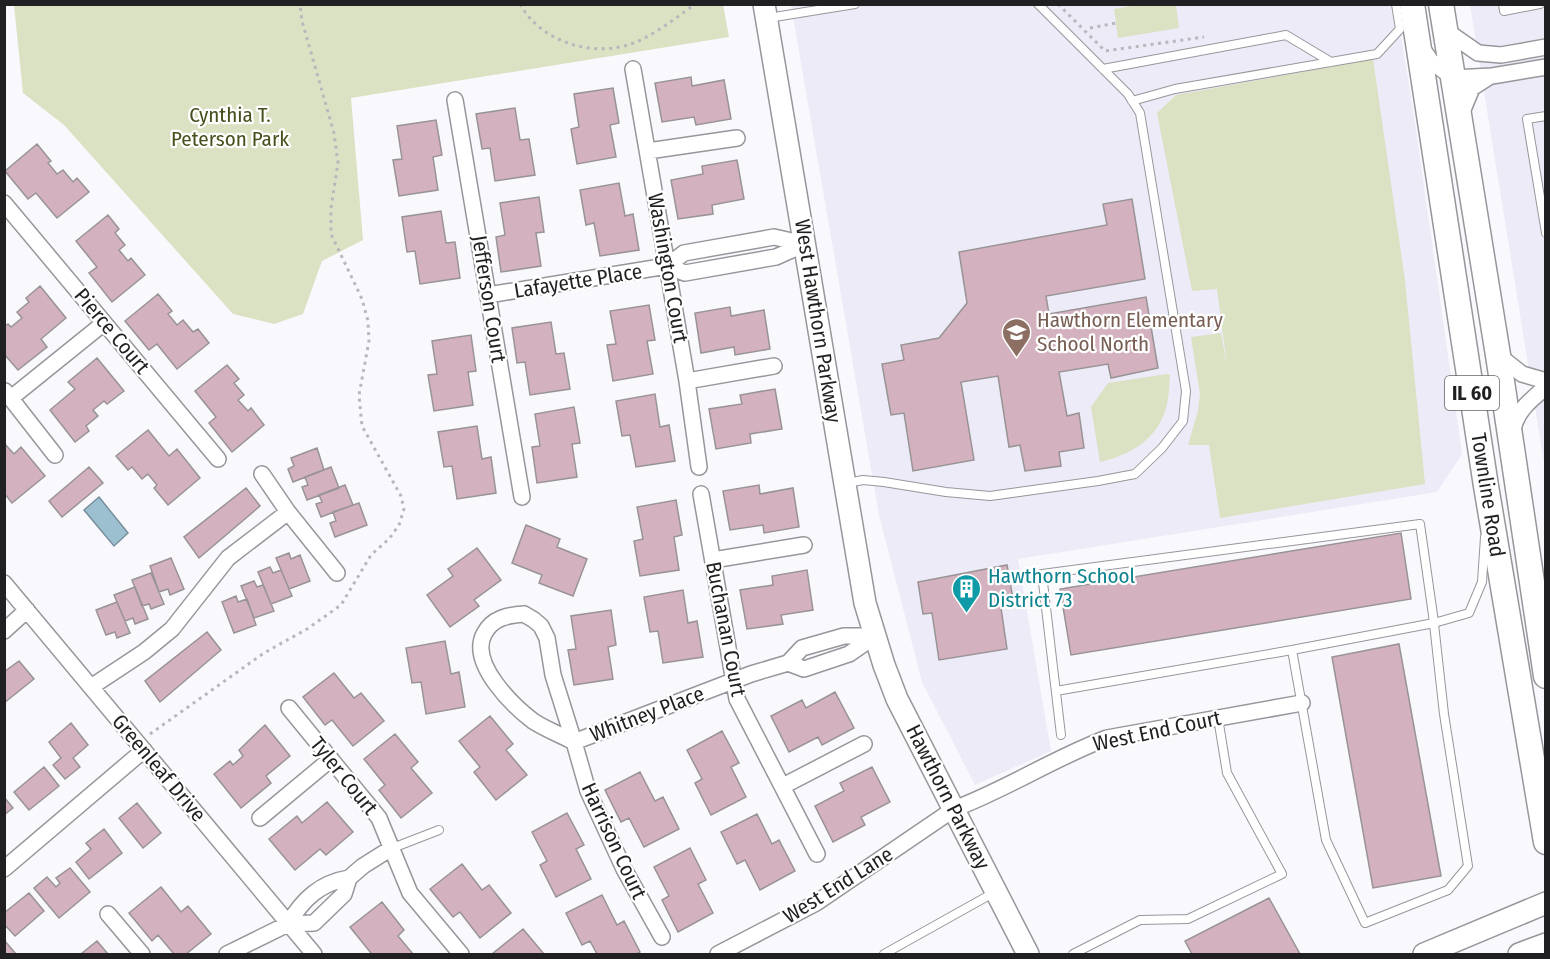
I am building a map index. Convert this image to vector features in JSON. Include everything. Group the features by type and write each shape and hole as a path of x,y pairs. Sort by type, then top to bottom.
{"main road":[{"name":"Townline Road","path":"1412,4 1491,517 1545,842"},
{"name":"Townline Road","path":"1441,4 1498,356 1545,676"}],"street":[{"name":"West Hawthorn Parkway","path":"766,11 865,603 875,636"},
{"path":"1445,30 1478,53 1501,55 1545,47"},
{"path":"1418,40 1431,61 1453,78 1545,67"},
{"name":"Washington Court","path":"633,69 687,381 699,467"},
{"path":"1459,119 1472,88 1492,75"},
{"name":"Jefferson Court","path":"455,100 522,497"},
{"path":"648,151 737,138"},
{"name":"Pierce Court","path":"4,203 218,459"},
{"name":"Lafayette Place","path":"488,295 667,266 685,273 776,257 805,244"},
{"path":"55,455 8,394 104,323"},
{"path":"1498,356 1522,374 1545,381"},
{"path":"687,381 774,366"},
{"path":"1510,438 1516,417 1522,407 1545,387"},
{"path":"262,474 288,512 337,573"},
{"name":"Buchanan Court","path":"701,494 737,699 817,855"},
{"path":"91,687 144,652 172,629 228,558 288,512"},
{"path":"713,560 804,545"},
{"name":"Greenleaf Drive","path":"4,583 314,954"},
{"path":"4,631 27,610"},
{"name":"Harrison Court","path":"574,742 535,722 508,699 495,683 483,656 481,643 484,633 492,623 512,615 524,614 541,626 547,638 554,675 574,742 588,791 624,869 662,937"},
{"name":"Whitney Place","path":"574,742 734,681 788,663 804,669 849,654 875,636"},
{"name":"Hawthorn Parkway","path":"875,636 897,699 1029,954"},
{"name":"West End Court","path":"954,809 979,800 1078,748 1107,738 1302,703"},
{"name":"Tyler Court","path":"289,708 379,818 410,893 460,954"},
{"path":"783,786 864,744"},
{"path":"4,869 141,746"},
{"path":"260,818 331,759"},
{"name":"West End Lane","path":"718,954 816,903 954,809"},
{"path":"227,954 288,924 314,923 344,894 350,878 363,866 390,849"},
{"path":"288,924 300,903 332,881 350,878"},
{"path":"1424,954 1545,903"},
{"path":"108,914 142,954"},
{"path":"1519,954 1545,944"}],"lane":[{"path":"766,11 855,4"},
{"path":"845,483 863,480 990,496 1098,481 1135,474 1162,448 1183,421 1186,391 1140,113 1128,94 1038,4"},
{"path":"1132,101 1175,89 1377,54 1400,29 1396,4"},
{"path":"1503,4 1504,11 1540,4"},
{"path":"1103,69 1286,34 1331,62"},
{"path":"1545,116 1527,119 1545,233"},
{"path":"1056,691 1292,650 1434,623 1469,613 1482,582 1484,540 1491,517"},
{"path":"1061,735 1042,574 1420,524 1444,714 1468,866 1448,890 1365,923 1326,840 1292,650"},
{"path":"1073,954 1140,920 1188,919 1282,874 1227,773 1218,718"},
{"path":"390,849 439,830"},
{"path":"884,954 997,891"}],"path":[{"path":"141,746 264,653 307,629 341,605 371,555 399,525 404,509 401,496 362,426 359,395 369,341 368,321 362,299 330,234 331,208 338,163 335,143 302,21 300,4"},
{"path":"520,4 527,18 546,33 570,44 613,49 650,35 695,4"},
{"path":"1058,4 1105,51 1211,35"},
{"path":"1090,28 1116,23"}],"shaded area":[{"path":"791,5 1396,5 1462,454 1437,492 1018,559 1051,751 975,785 922,682 879,515"},
{"path":"1470,5 1545,5 1545,469"}],"green space":[{"name":"Cynthia T. Peterson Park","path":"723,4 729,37 351,98 363,240 322,261 303,314 274,324 233,314 64,125 23,93 14,5"},
{"path":"1137,5 1176,5 1179,28 1118,38 1114,9"},
{"path":"1373,59 1405,280 1425,484 1220,518 1209,445 1188,445 1198,411 1200,394 1191,337 1221,333 1227,366 1217,289 1192,291 1157,113 1176,95"},
{"path":"1170,375 1167,404 1156,429 1132,450 1100,462 1091,407 1108,383"}],"water":[{"path":"99,497 128,533 114,546 84,510"}],"building":[{"path":"691,77 692,86 724,80 731,119 696,125 694,117 662,122 655,83"},
{"path":"613,88 619,123 610,125 616,157 577,164 571,129 579,127 574,94"},
{"path":"515,108 520,140 529,139 535,175 495,181 490,148 482,149 476,114"},
{"path":"436,120 442,155 433,157 438,190 399,196 393,160 402,159 397,126"},
{"path":"37,144 51,161 48,163 57,174 63,170 73,182 77,178 89,192 57,218 36,193 28,199 5,171"},
{"path":"737,160 744,199 712,205 713,214 678,219 671,180 703,174 702,166"},
{"path":"619,183 625,216 633,214 639,250 600,256 594,223 586,225 580,190"},
{"path":"539,197 544,232 536,233 541,266 501,272 496,237 505,235 500,203"},
{"path":"1132,199 1145,279 1046,296 1049,314 1146,297 1158,368 1111,378 1108,364 1059,372 1067,416 1079,413 1084,448 1059,452 1061,466 1025,471 1020,445 1009,447 998,376 961,382 974,460 913,471 904,413 891,415 882,364 904,360 901,345 939,338 967,303 959,252 1107,225 1103,204"},
{"path":"441,211 446,243 455,242 460,278 420,284 415,251 407,252 402,217"},
{"path":"108,215 119,229 115,233 125,245 119,250 128,261 131,258 145,275 112,302 89,273 97,267 76,241"},
{"path":"40,286 66,318 41,339 47,347 18,370 4,354 4,327 8,324 11,327 22,318 17,312 29,302 26,298"},
{"path":"158,294 172,311 168,314 177,325 183,320 193,332 198,329 209,343 177,369 157,344 149,350 125,321"},
{"path":"649,305 655,340 647,341 653,374 613,381 607,345 616,344 610,311"},
{"path":"730,307 731,316 764,310 770,349 735,355 734,347 701,353 695,313"},
{"path":"551,322 556,354 564,353 570,389 530,395 525,362 517,363 512,328"},
{"path":"471,335 476,371 468,372 473,405 434,411 428,375 437,374 432,341"},
{"path":"97,358 124,391 107,404 104,401 93,410 98,416 86,426 89,431 75,442 50,410 75,389 68,382"},
{"path":"227,365 239,379 234,383 244,395 238,400 248,411 251,408 264,425 232,452 209,423 216,417 195,391"},
{"path":"775,389 782,429 750,434 751,443 716,449 709,409 742,404 740,395"},
{"path":"655,394 660,427 669,425 675,461 636,467 630,435 622,436 616,401"},
{"path":"574,407 580,443 572,444 577,477 537,483 532,447 540,446 535,414"},
{"path":"477,426 482,459 491,457 496,493 457,499 452,466 444,467 438,432"},
{"path":"148,430 169,456 177,449 200,478 168,505 154,488 157,485 148,474 142,479 132,467 128,470 116,456"},
{"path":"4,443 14,454 21,447 45,476 12,503 4,493"},
{"path":"317,448 324,470 293,482 288,469 294,466 291,458"},
{"path":"89,467 103,483 62,517 49,501"},
{"path":"331,467 339,488 307,500 302,487 308,485 305,477"},
{"path":"345,485 353,505 321,517 316,504 322,502 319,495"},
{"path":"759,485 760,494 793,488 799,527 764,533 763,525 730,530 723,491"},
{"path":"246,488 260,506 199,558 184,537"},
{"path":"676,500 682,535 674,537 679,570 640,576 634,541 643,539 637,507"},
{"path":"359,503 367,525 335,537 330,523 336,521 333,512"},
{"path":"526,525 560,539 557,547 587,559 573,596 539,583 542,575 512,563"},
{"path":"1401,533 1411,599 1071,655 1060,589"},
{"path":"477,548 501,580 474,600 479,606 450,627 427,595 453,576 448,569"},
{"path":"289,553 291,559 300,555 310,581 289,589 276,558"},
{"path":"171,558 184,589 170,595 168,589 159,592 150,566"},
{"name":"Hawthorn School District 73","path":"1007,565 1013,599 1000,601 1007,649 939,660 932,613 923,614 918,582"},
{"path":"270,567 273,573 281,570 292,596 271,604 258,572"},
{"path":"807,570 813,610 781,615 783,624 747,629 740,590 773,585 772,576"},
{"path":"151,573 164,604 151,609 149,604 142,606 132,580"},
{"path":"254,581 257,587 263,585 274,611 254,618 241,586"},
{"path":"135,587 148,619 135,624 133,618 125,621 114,595"},
{"path":"683,590 688,623 697,621 703,657 663,663 658,631 650,632 644,597"},
{"path":"236,596 238,602 247,599 256,625 234,633 222,602"},
{"path":"117,602 130,633 117,638 115,632 106,635 96,610"},
{"path":"611,610 616,645 608,647 613,679 574,685 568,650 576,649 571,616"},
{"path":"207,632 221,650 160,702 145,681"},
{"path":"445,641 451,674 459,672 465,707 426,714 421,682 412,683 406,648"},
{"path":"1399,644 1441,876 1373,888 1332,657"},
{"path":"19,661 34,679 4,703 4,672"},
{"path":"334,673 354,698 361,693 384,721 353,746 332,720 325,725 303,697"},
{"path":"835,692 854,728 822,745 818,737 789,752 771,716 802,700 806,708"},
{"path":"490,716 513,744 506,750 527,775 496,800 474,772 480,767 459,741"},
{"path":"71,723 88,745 73,758 80,767 65,779 53,765 61,758 49,742"},
{"path":"265,725 290,756 266,776 271,783 241,808 214,774 230,761 233,765 243,756 239,750"},
{"path":"722,731 739,763 731,767 746,797 711,815 695,783 702,779 687,750"},
{"path":"395,734 418,762 411,768 432,793 401,818 379,790 385,785 364,759"},
{"path":"44,767 59,786 29,810 14,792"},
{"path":"872,767 890,802 861,817 865,825 833,842 815,806 844,791 840,783"},
{"path":"640,772 655,801 663,797 679,829 644,847 629,818 621,822 605,790"},
{"path":"4,797 13,808 4,815"},
{"path":"327,802 353,832 326,855 320,849 295,870 269,839 297,816 302,823"},
{"path":"137,803 161,833 143,848 119,818"},
{"path":"567,813 584,845 576,849 591,879 556,897 540,865 547,861 532,832"},
{"path":"757,814 772,844 779,840 795,871 760,890 745,860 737,864 721,832"},
{"path":"104,829 122,853 89,879 76,862 91,849 86,843"},
{"path":"690,848 706,880 698,884 713,913 678,932 662,900 669,896 654,867"},
{"path":"462,864 482,890 489,885 511,913 480,938 460,912 453,917 430,889"},
{"path":"70,868 90,892 59,918 34,888 47,877 56,887 60,883 56,878"},
{"path":"161,887 181,912 188,906 211,934 186,954 174,954 158,935 152,941 129,913"},
{"path":"29,893 44,911 15,936 4,924 4,913"},
{"path":"602,895 617,925 624,921 640,952 636,954 597,954 590,941 582,945 566,913"},
{"path":"1269,898 1300,954 1192,954 1185,941"},
{"path":"382,902 404,930 398,936 413,954 369,954 371,953 350,927"},
{"path":"523,929 544,954 492,954"},
{"path":"4,940 16,954 4,954"},
{"path":"97,941 108,954 81,954"}],"place":[{"name":"Hawthorn Elementary School North","path":"1016,358"},
{"name":"Hawthorn School District 73","path":"967,614"}]}
